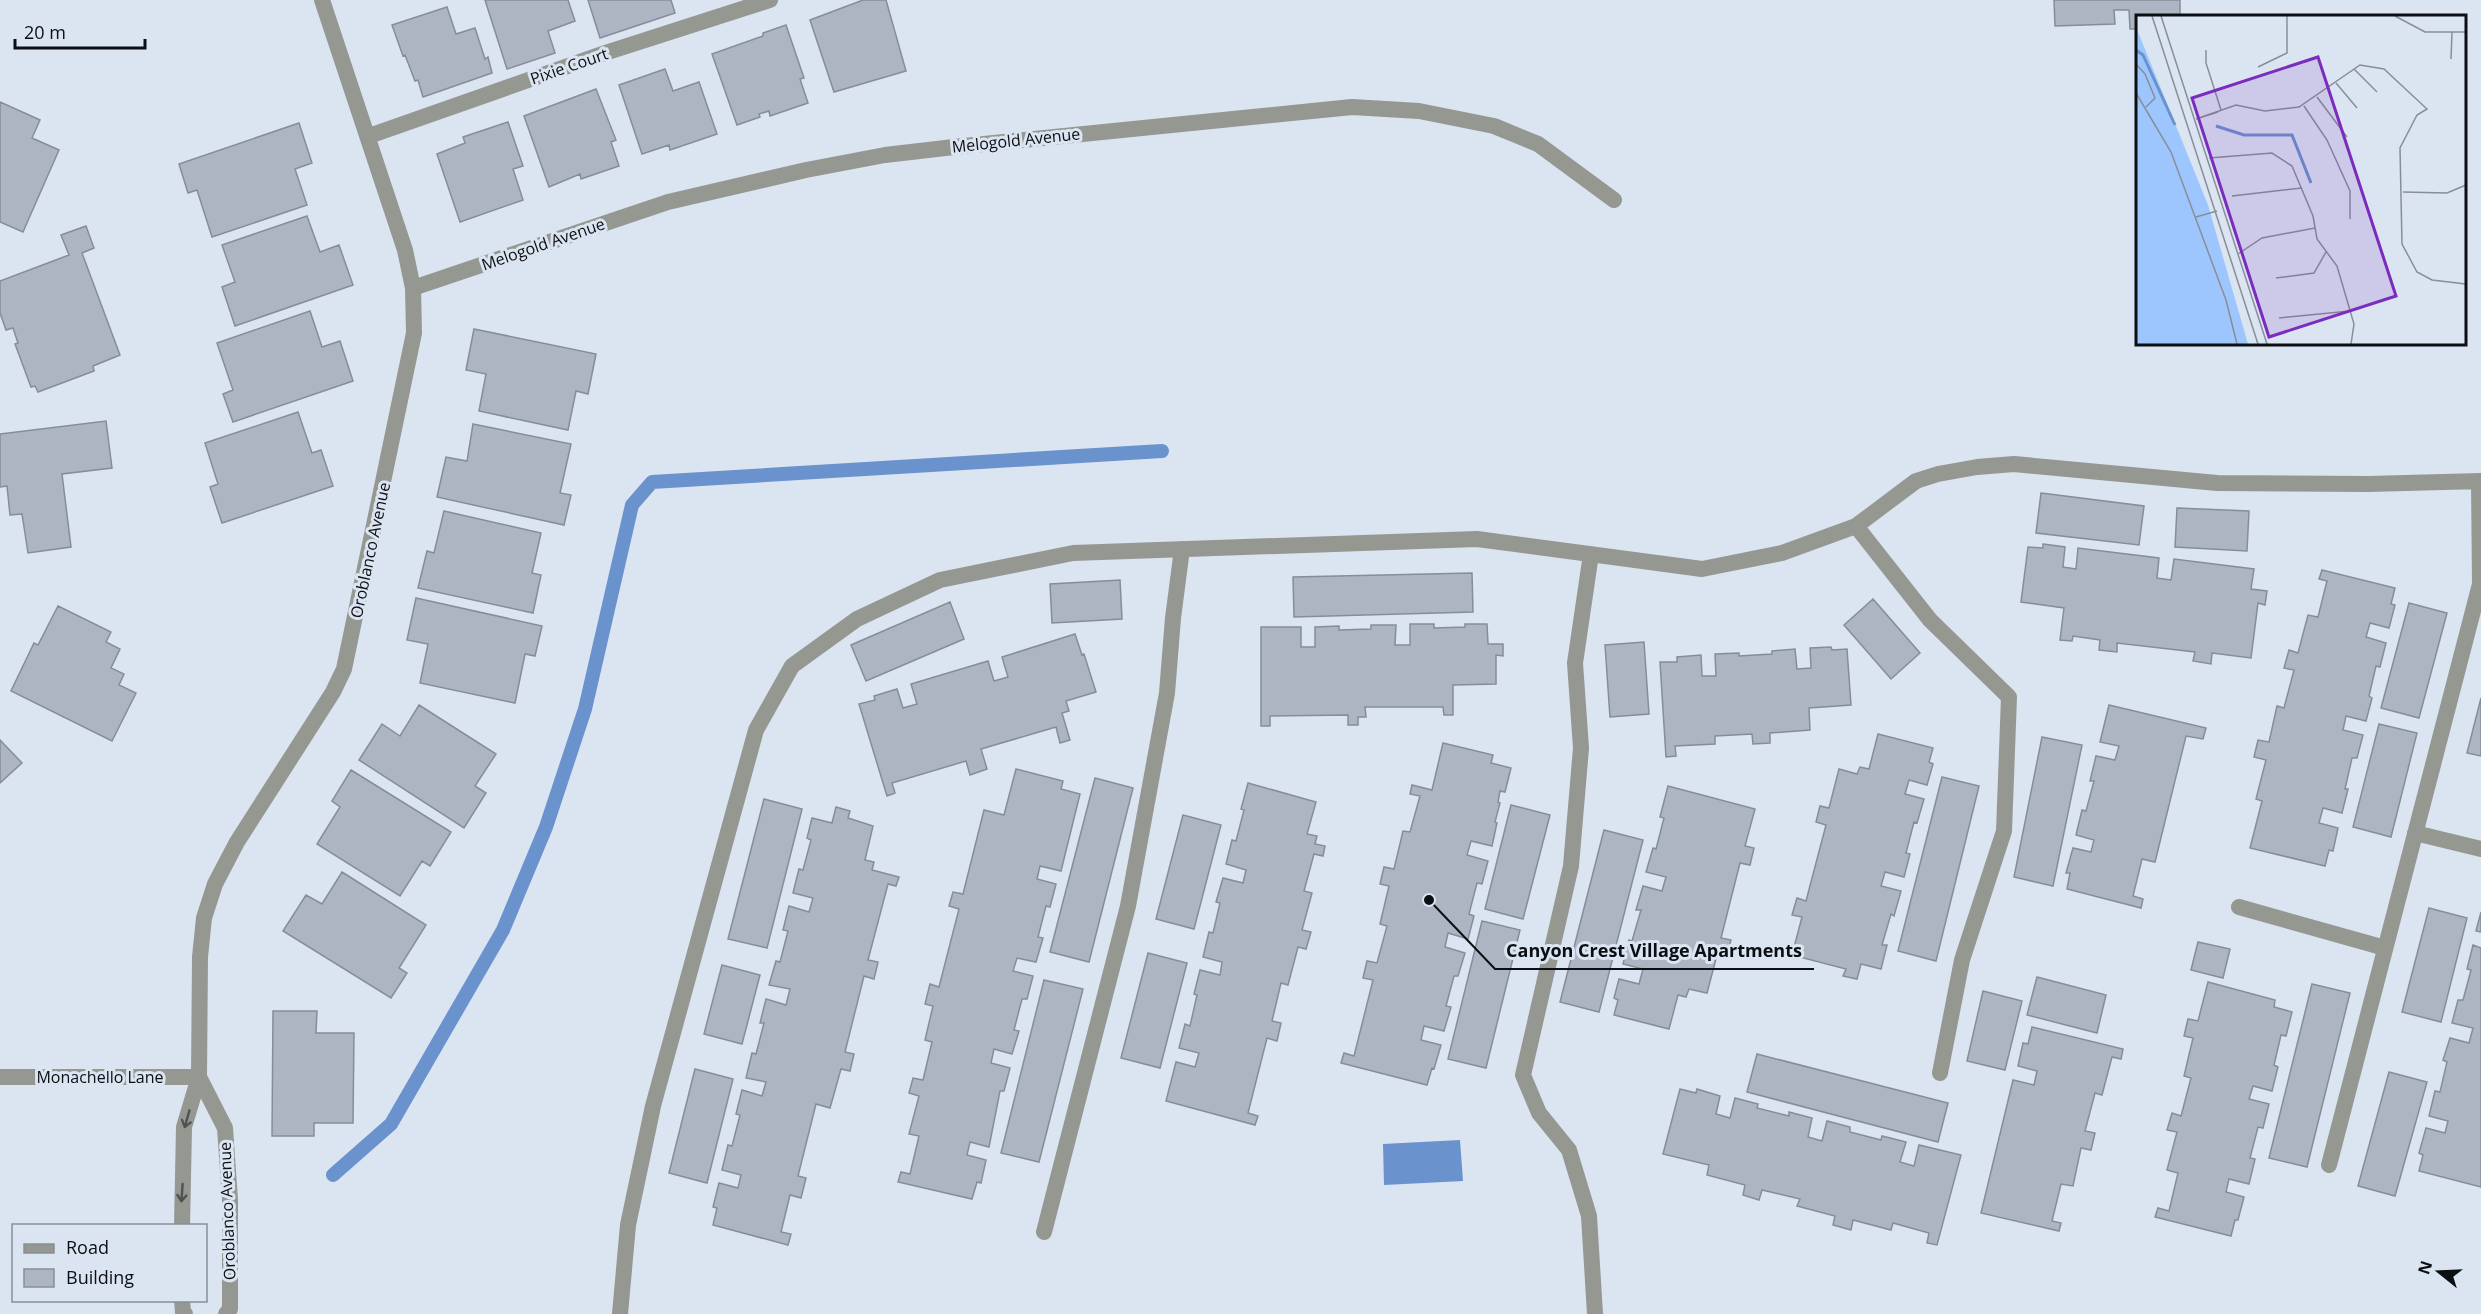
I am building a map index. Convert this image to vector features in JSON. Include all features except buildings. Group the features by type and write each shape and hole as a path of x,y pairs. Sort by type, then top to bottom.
{"street":[{"name":"Oroblanco Avenue","path":"182,1224 184,1127 200,1077 200,957 204,918 215,884 237,842 333,692 344,669 412,343 413,288 396,218 322,0"},
{"name":"Pixie Court","path":"369,136 605,53 770,0"},
{"name":"Melogold Avenue","path":"413,288 668,202 885,155 1352,107 1419,111 1494,126 1538,144 1614,200"},
{"path":"620,1314 628,1225 653,1106 756,730 792,666 857,619 940,580 1073,553 1477,539 1702,569 1782,553 1856,526 1916,481 1967,468 2014,464 2217,483 2368,484 2480,481 2480,584 2329,1165"},
{"path":"1856,526 1930,620 2009,697 2004,831 1962,960 1940,1073"},
{"path":"1044,1232 1128,906 1167,693 1173,618 1182,549"},
{"path":"1591,554 1575,663 1581,747 1571,866 1523,1075 1539,1113 1569,1150 1589,1215 1595,1314"},
{"path":"2415,833 2481,849"},
{"path":"2239,907 2385,948"},
{"name":"Monachello Lane","path":"0,1077 200,1077"},
{"name":"Oroblanco Avenue","path":"200,1077 225,1128 230,1200 230,1309 226,1314"}],"water":[{"path":"1460,1140 1463,1181 1384,1185 1383,1144"}],"waterway":[{"path":"333,1175 391,1124 503,930 546,827 585,709 632,505 652,482 1162,451"}],"place":[{"name":"Canyon Crest Village Apartments","path":"1429,900"}]}
